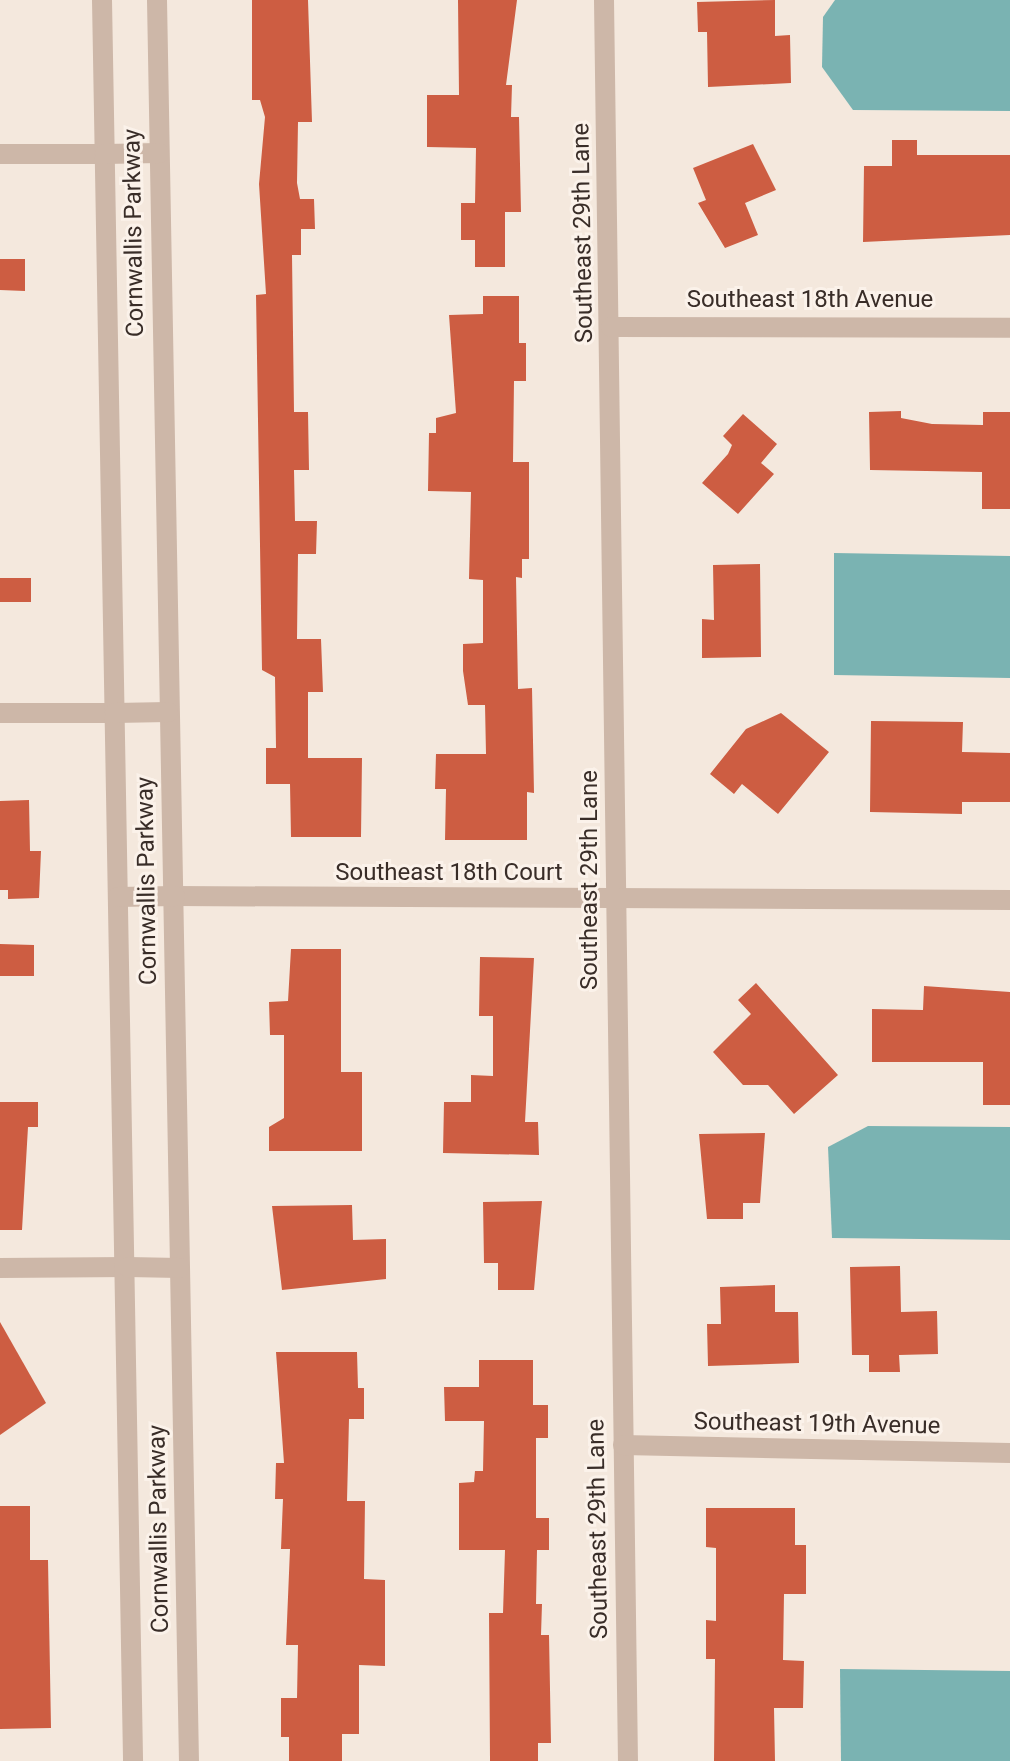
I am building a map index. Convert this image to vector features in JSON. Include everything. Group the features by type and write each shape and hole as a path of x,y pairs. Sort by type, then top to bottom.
{"street":[{"name":"Cornwallis Parkway","path":"102,0 118,897 128,1267 133,1761"},
{"name":"Cornwallis Parkway","path":"157,0 189,1761"},
{"name":"Southeast 29th Lane","path":"604,0 611,327 615,900 628,1761"},
{"path":"0,154 159,153"},
{"name":"Southeast 18th Avenue","path":"611,327 1010,328"},
{"path":"0,713 168,712"},
{"name":"Southeast 18th Court","path":"118,897 1010,900"},
{"path":"0,1268 179,1268"},
{"name":"Southeast 19th Avenue","path":"623,1445 1010,1453"}],"water":[{"path":"835,0 1010,0 1010,111 853,110 822,67 823,17"},
{"path":"834,553 1010,556 1010,678 834,675"},
{"path":"868,1126 1010,1127 1010,1240 832,1238 828,1147"},
{"path":"840,1669 1010,1671 1010,1761 841,1761"}],"building":[{"path":"252,0 308,0 312,122 298,122 297,183 300,199 314,199 315,229 301,229 301,255 292,255 294,412 308,412 309,470 294,470 295,521 317,521 316,554 298,554 297,639 321,639 323,692 308,692 308,758 362,758 361,837 291,837 290,784 266,784 266,748 276,748 275,677 262,670 256,295 266,294 259,184 265,117 260,100 252,100"},
{"path":"458,0 517,0 506,85 512,85 511,117 519,117 521,212 505,212 505,267 475,267 475,240 461,240 461,203 475,203 476,148 427,147 427,95 459,95"},
{"path":"775,0 775,36 790,35 791,83 708,87 707,32 698,32 697,2"},
{"path":"892,140 917,140 917,155 1010,155 1010,235 863,242 864,166 892,166"},
{"path":"753,144 776,190 745,203 758,235 725,248 698,203 706,200 693,168"},
{"path":"0,259 25,259 25,291 0,290"},
{"path":"483,296 519,296 519,343 526,343 526,381 514,381 513,462 529,462 529,559 522,559 522,578 516,577 518,689 532,688 534,793 527,792 527,840 445,840 446,789 435,789 436,754 486,754 485,705 468,705 463,671 463,644 483,643 483,580 469,579 471,492 428,491 429,433 436,433 436,418 456,413 449,315 483,314"},
{"path":"901,411 901,418 932,424 983,425 983,412 1010,412 1010,509 982,509 982,472 870,470 869,412"},
{"path":"743,414 777,444 761,463 774,474 738,514 702,483 728,454 732,445 723,436"},
{"path":"760,564 761,657 702,658 702,619 714,620 713,565"},
{"path":"0,578 31,578 31,602 0,602"},
{"path":"781,713 829,752 778,814 742,784 734,794 710,774 746,729"},
{"path":"871,721 963,722 962,752 1010,753 1010,802 962,802 962,814 870,812"},
{"path":"29,800 30,851 41,851 39,898 8,899 8,890 0,890 0,801"},
{"path":"0,944 34,945 34,976 0,976"},
{"path":"291,949 341,949 341,1072 362,1072 362,1151 269,1151 269,1127 284,1118 284,1035 270,1035 269,1002 288,1001"},
{"path":"480,957 534,958 525,1122 538,1122 539,1155 443,1153 444,1102 471,1102 471,1075 493,1076 493,1016 479,1016"},
{"path":"756,983 838,1075 794,1114 768,1085 743,1085 713,1052 751,1014 738,1000"},
{"path":"924,986 1010,992 1010,1105 983,1105 983,1062 872,1062 872,1009 923,1010"},
{"path":"0,1102 38,1102 38,1127 28,1127 22,1230 0,1230"},
{"path":"765,1133 760,1203 743,1203 743,1219 707,1219 699,1134"},
{"path":"542,1201 534,1290 498,1290 498,1263 484,1263 483,1202"},
{"path":"352,1205 353,1240 386,1239 386,1279 282,1290 272,1206"},
{"path":"900,1266 901,1312 937,1311 938,1354 899,1355 900,1372 869,1372 869,1355 852,1355 850,1267"},
{"path":"775,1285 775,1312 798,1312 799,1363 708,1366 707,1324 721,1324 720,1287"},
{"path":"0,1322 46,1403 0,1435"},
{"path":"276,1352 357,1352 358,1388 364,1388 364,1419 349,1419 347,1501 365,1501 364,1579 385,1580 385,1666 359,1665 359,1734 342,1734 342,1761 289,1761 289,1737 281,1737 281,1698 297,1698 298,1645 286,1645 290,1549 281,1549 283,1499 275,1499 276,1463 284,1463"},
{"path":"479,1360 533,1360 533,1405 548,1405 548,1438 536,1438 536,1518 549,1518 549,1550 537,1550 536,1604 542,1604 541,1635 549,1635 551,1743 538,1743 538,1761 490,1761 489,1613 503,1613 505,1550 459,1550 459,1483 474,1482 475,1471 483,1471 484,1421 445,1421 444,1387 479,1387"},
{"path":"0,1506 30,1506 30,1560 48,1560 51,1728 0,1729"},
{"path":"706,1508 795,1508 795,1545 806,1545 806,1594 784,1594 783,1660 804,1661 803,1708 774,1708 775,1761 714,1761 715,1659 706,1659 706,1620 716,1621 716,1548 706,1547"}]}
